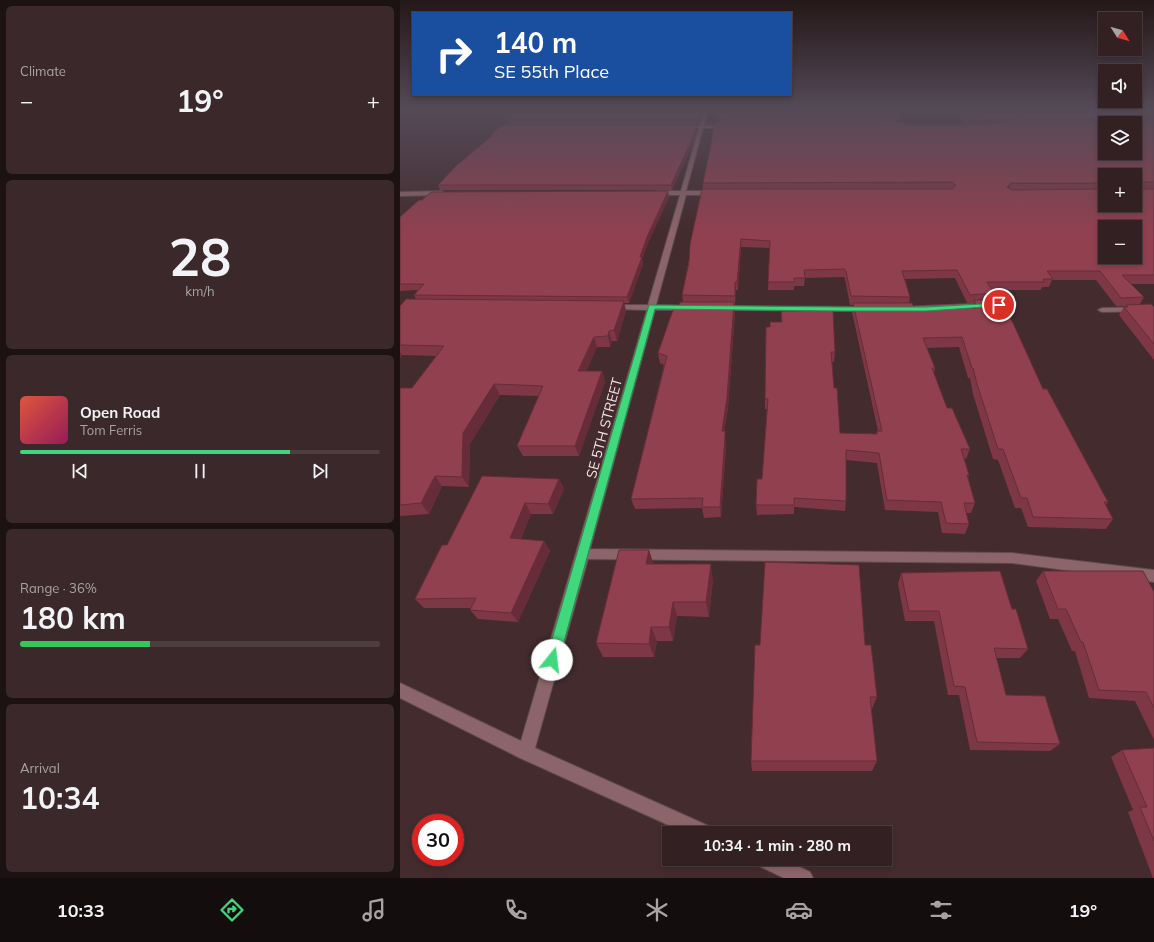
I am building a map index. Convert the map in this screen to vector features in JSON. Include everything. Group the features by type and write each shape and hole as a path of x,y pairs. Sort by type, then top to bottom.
{"street":[{"name":"SE 5TH STREET","path":"526,752 583,554 694,152"},
{"path":"400,194 449,193"},
{"path":"646,193 721,193"},
{"path":"894,309 1013,304"},
{"path":"605,307 697,308"},
{"path":"713,308 871,309"},
{"path":"1102,310 1154,309"},
{"path":"583,554 1012,558 1154,576"},
{"path":"400,690 526,752 690,826"},
{"path":"778,866 804,878"}],"building":[{"path":"473,152 686,152 671,185 438,185 456,166"},
{"path":"709,152 1098,152 1098,160 1142,160 1142,152 1154,152 1154,182 1142,182 1142,168 1098,168 1098,183 1011,183 1007,187 1011,190 1098,189 1098,212 1142,212 1142,189 1154,189 1154,275 1122,275 1144,297 1121,298 1100,271 1047,271 1053,279 1043,279 1044,282 987,282 994,293 970,295 957,270 902,271 910,297 851,296 846,271 844,269 804,270 805,278 794,278 794,282 768,282 770,241 741,239 737,282 735,282 735,296 682,295 689,262 690,244 702,189 952,189 956,185 952,182 703,183"},
{"path":"668,191 647,237 640,257 642,257 627,297 414,295 424,284 400,284 400,217 419,200 422,200 431,192"},
{"path":"406,299 624,301 614,330 609,331 608,336 594,337 578,371 602,371 575,446 517,446 543,386 494,384 463,433 462,477 435,476 421,503 400,505 400,388 412,388 444,346 400,345 400,306"},
{"path":"999,299 1013,323 1043,389 1047,389 1108,502 1104,502 1113,519 1033,517 1027,498 1021,498 1003,449 998,449 962,337 923,338 935,368 932,368 947,408 952,408 970,449 961,449 969,475 967,475 975,503 964,503 969,524 946,523 941,502 887,500 879,453 846,450 846,501 794,498 794,505 756,505 757,479 762,479 768,399 765,399 766,327 770,327 770,322 782,322 781,311 833,310 835,352 831,352 834,388 837,388 840,433 877,434 877,431 882,431 853,303 912,303 915,309 977,308 974,300"},
{"path":"680,302 734,302 727,398 722,431 725,431 725,436 720,507 702,507 703,498 631,499 667,356 658,353 674,307 679,307"},
{"path":"1151,304 1154,307 1154,344 1124,307 1128,307 1126,305"},
{"path":"482,476 559,479 548,504 525,503 510,538 544,541 511,613 470,610 476,598 415,599 442,545 447,545"},
{"path":"619,550 649,550 646,564 711,564 706,602 673,602 669,627 651,627 649,644 596,643"},
{"path":"765,562 859,565 865,645 871,645 877,697 870,697 877,761 751,761 755,645 760,645"},
{"path":"1000,571 1012,609 1016,609 1028,649 994,648 1006,695 1045,696 1060,744 977,742 965,687 954,686 939,611 909,611 901,573"},
{"path":"1043,571 1143,571 1154,592 1154,708 1146,692 1099,690 1083,642 1081,642 1066,609 1058,609"},
{"path":"1154,748 1154,841 1140,807 1147,807 1122,750"}],"route":[{"path":"552,660 652,307 758,309 926,309 999,305"}]}
